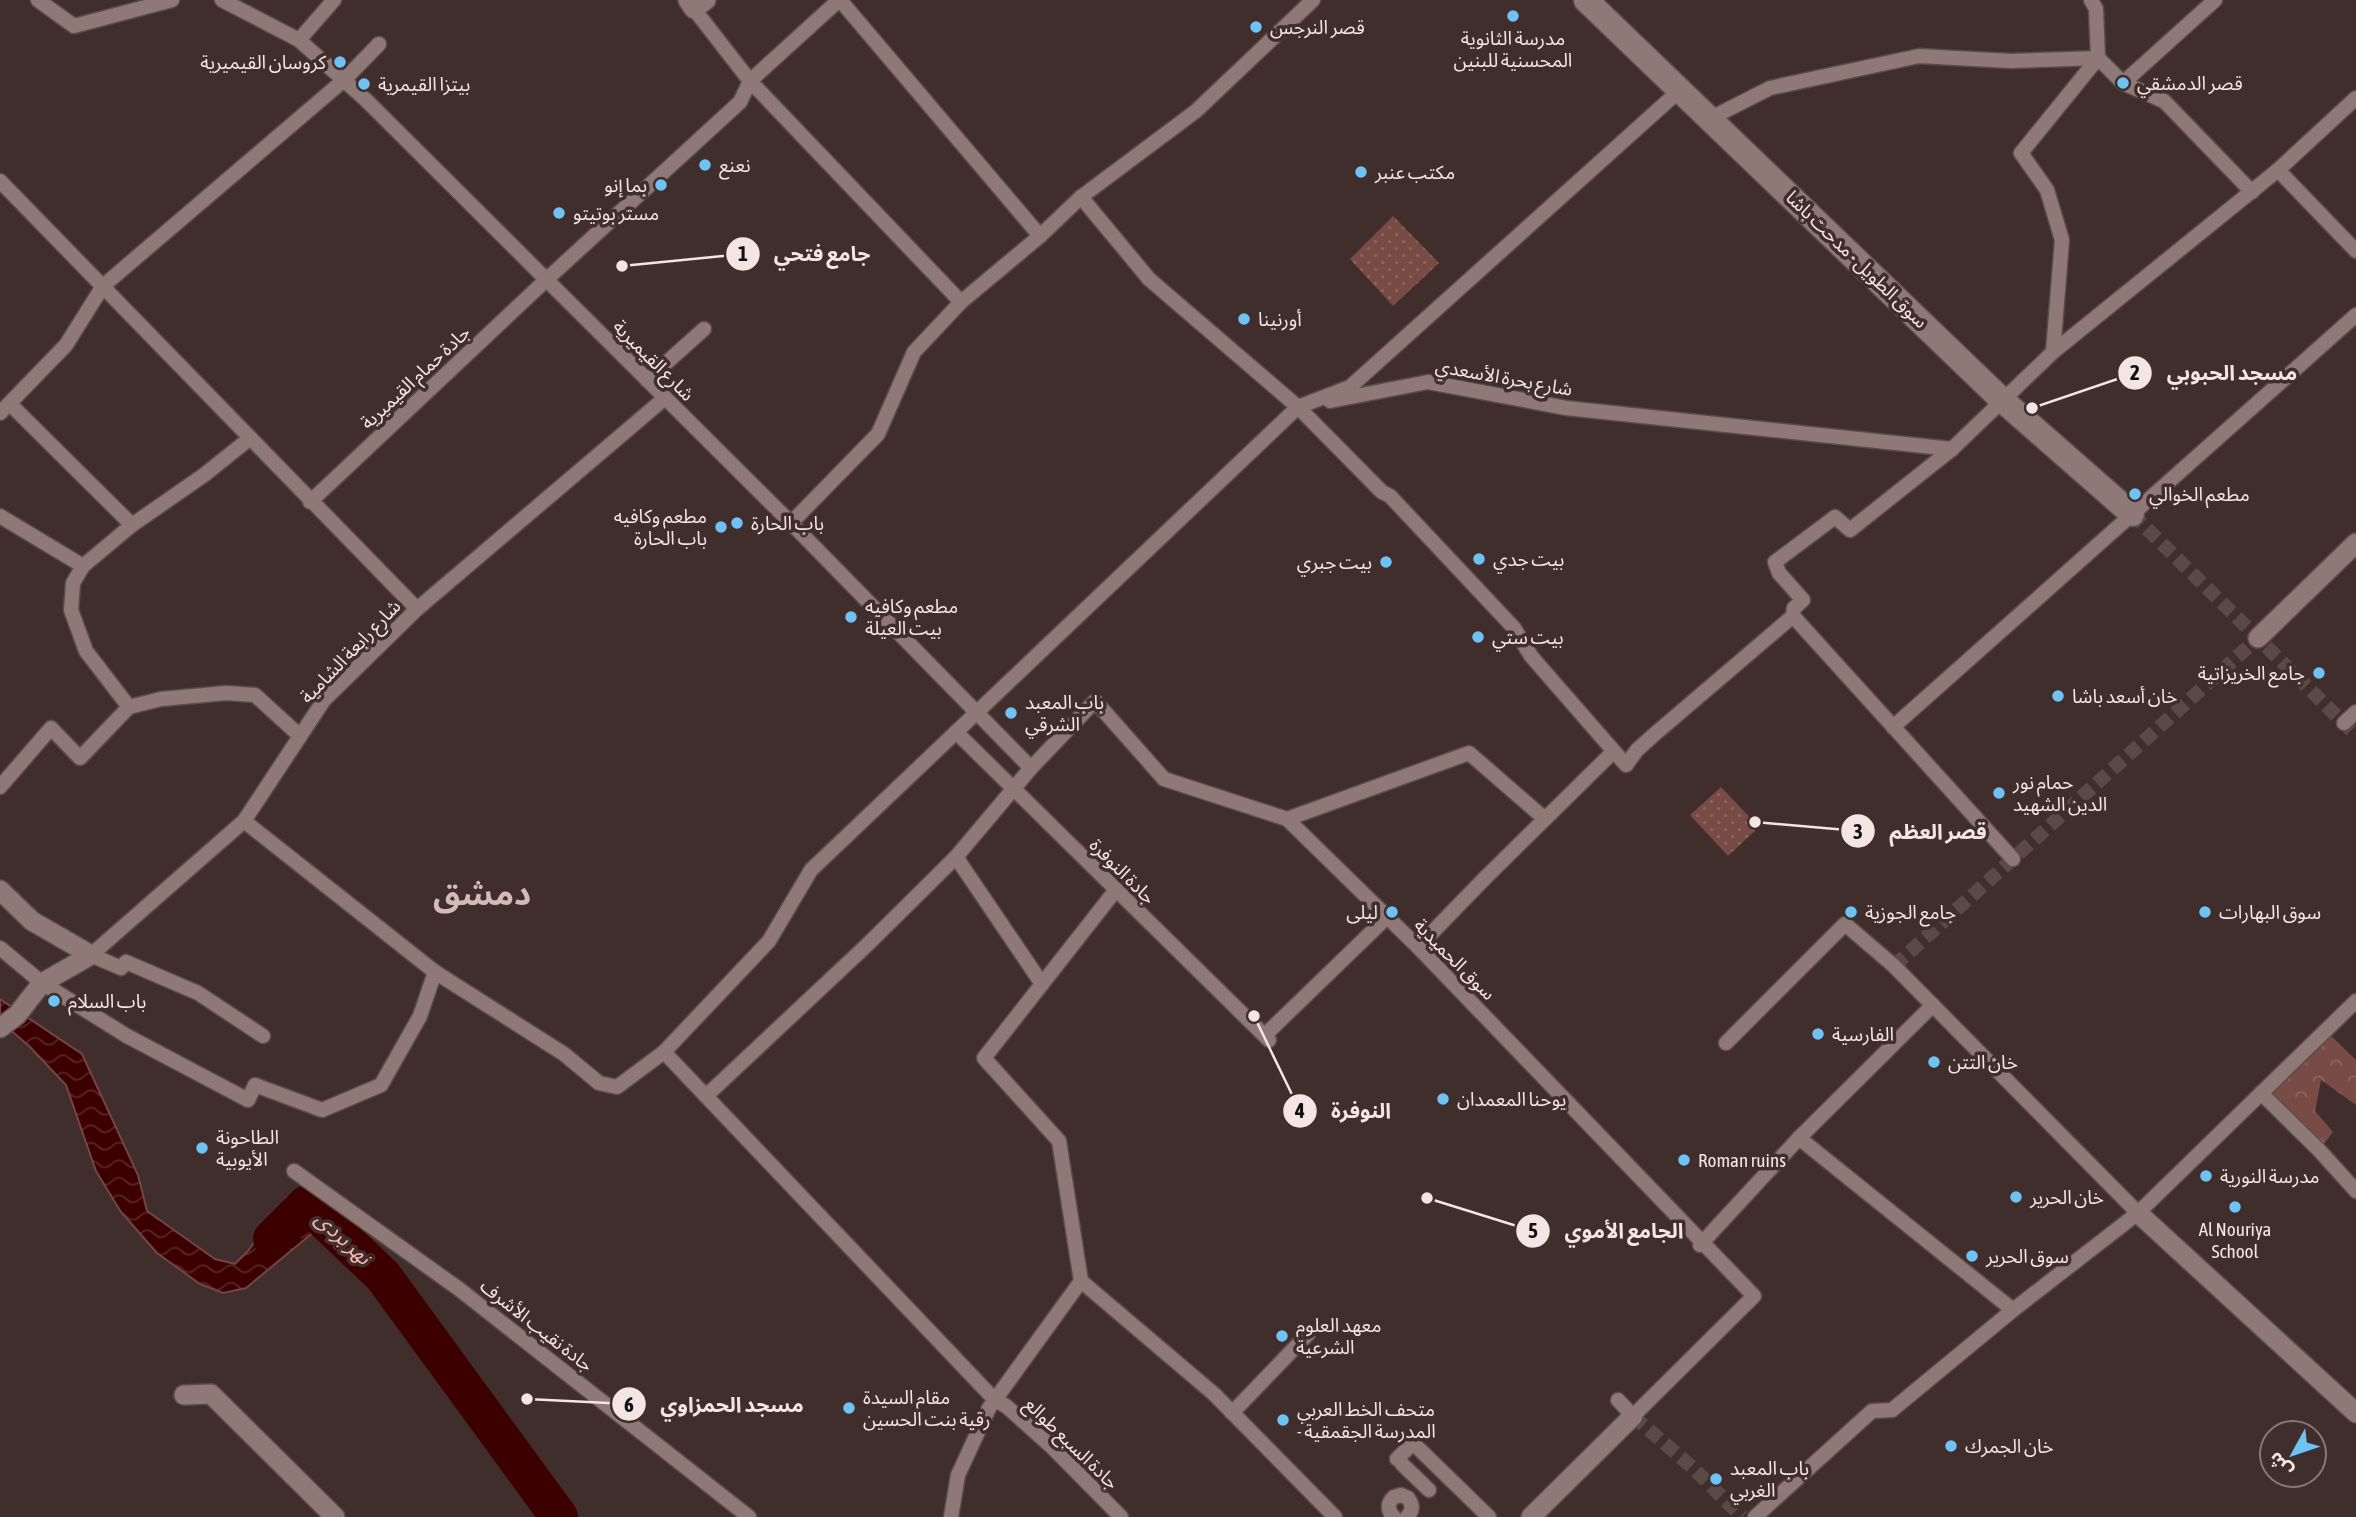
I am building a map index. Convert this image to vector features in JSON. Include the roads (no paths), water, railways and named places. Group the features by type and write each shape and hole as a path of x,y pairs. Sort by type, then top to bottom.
{"street":[{"path":"38,0 74,26 172,0"},
{"name":"شارع القيميرية","path":"222,0 299,40 344,80 791,523 978,713"},
{"path":"299,40 334,0"},
{"path":"839,0 1040,236"},
{"name":"جادة حمام القيميرية","path":"310,502 740,102 750,81 839,0"},
{"path":"791,523 878,434 914,352 961,302 1040,236 1080,197 1196,111 1313,0"},
{"name":"سوق الطويل - مدحت باشا","path":"1586,0 2002,400 2132,514"},
{"path":"2053,352 2062,240 2047,190 2021,153 2098,58 2096,9 2091,0"},
{"path":"2123,83 2215,0"},
{"path":"696,3 750,81 961,302"},
{"path":"132,525 5,408 66,345 103,286 344,80 379,44"},
{"path":"1711,118 1770,88 1919,56 2011,61 2098,58 2123,83 2164,101 2252,192"},
{"path":"244,821 435,972 564,1054 599,1083 618,1087 664,1052 769,941 811,870 1298,407 1350,387 1680,90"},
{"path":"1080,197 1149,279 1298,407 1382,492 1390,496 1514,628 1531,656 1626,765 1637,750 1656,733 1793,616 1794,608 1803,600 1779,573 1775,562 1835,517 1850,530 1952,449 2053,352 2252,192 2356,98"},
{"path":"2278,170 2356,251"},
{"path":"0,181 417,609"},
{"path":"1893,727 2356,315"},
{"path":"647,380 704,329"},
{"name":"شارع بحرة الأسعدي","path":"1298,407 1428,382 1566,408 1952,449"},
{"name":"شارع رابعة الشامية","path":"91,955 244,821 324,700 417,609 665,398"},
{"path":"130,707 86,651 71,610 73,583 83,566 132,525 204,475 249,439"},
{"path":"0,516 83,566"},
{"path":"2259,638 2356,543"},
{"path":"1793,616 2012,859"},
{"path":"0,787 51,727 80,758 130,707 161,699 226,693 255,695 300,736"},
{"name":"سوق الحميدية","path":"1031,768 1095,701 1164,779 1287,819 1418,947 1701,1244 1754,1296 1633,1416"},
{"path":"2344,723 2356,712"},
{"path":"706,1096 867,945 956,857 1031,768 978,713"},
{"name":"جادة النوفرة","path":"956,732 1267,1038 1386,918"},
{"path":"1418,947 1613,752"},
{"path":"1287,819 1469,753 1545,819"},
{"path":"956,857 1042,984"},
{"path":"0,890 32,921 91,955 121,968 126,962 198,993 263,1037"},
{"path":"1115,891 984,1058 1059,1141 1081,1282 1214,1394 1335,1517"},
{"path":"1726,1043 1844,924 1894,965 2138,1213 2356,1413"},
{"path":"0,948 42,983 127,1036 248,1100 255,1085 322,1110 381,1085 420,1016 435,972"},
{"path":"0,1028 17,1015 42,983 91,955"},
{"path":"1755,1517 1872,1411 1892,1410 2013,1310 2138,1213 2356,1002"},
{"path":"1701,1244 1799,1138 1933,1005"},
{"name":"جادة السبع طوالع","path":"664,1052 995,1400 1006,1406 1053,1448 1121,1517"},
{"path":"2261,1094 2319,1150 2356,1191"},
{"path":"1799,1138 2013,1310"},
{"name":"جادة نقيب الأشرف","path":"294,1171 459,1289 749,1517"},
{"path":"951,1517 958,1475 989,1408 1081,1282"},
{"path":"1232,1413 1308,1334"},
{"path":"184,1395 211,1394 335,1517"},
{"path":"1531,1517 1633,1416 1618,1400"},
{"path":"1408,1498 1426,1487 1400,1461 1413,1443 1489,1517"},
{"path":"1391,1516 1388,1507 1394,1497 1401,1495 1408,1498 1412,1509 1407,1517"}],"water":[{"path":"0,999 82,1054 138,1175 147,1211 215,1259 235,1264 248,1251 287,1198 307,1204 339,1235 316,1230 246,1288 223,1293 200,1284 157,1253 121,1212 96,1171 66,1085 29,1046 0,1021"}],"waterway":[{"name":"نهر بردى","path":"272,1239 307,1204 383,1276 559,1517"}],"tunnel":[{"path":"2132,514 2356,735"},
{"path":"1894,966 2258,638"},
{"path":"1633,1416 1693,1468 1742,1517"}],"place":[{"name":"مدرسة الثانوية المحسنية للبنين","path":"1513,16"},
{"name":"قصر النرجس","path":"1256,27"},
{"name":"كروسان القيميرية","path":"340,62"},
{"name":"قصر الدمشقي","path":"2123,83"},
{"name":"بيتزا القيمرية","path":"364,84"},
{"name":"نعنع","path":"705,165"},
{"name":"مكتب عنبر","path":"1361,172"},
{"name":"بما إنو","path":"661,185"},
{"name":"مستر بوتيتو","path":"559,213"},
{"name":"جامع فتحي","path":"622,266"},
{"name":"أورنينا","path":"1244,319"},
{"name":"مسجد الحبوبي","path":"2032,408"},
{"name":"مطعم الخوالي","path":"2135,494"},
{"name":"باب الحارة","path":"737,523"},
{"name":"مطعم وكافيه باب الحارة","path":"721,527"},
{"name":"بيت جدي","path":"1479,559"},
{"name":"بيت جبري","path":"1386,562"},
{"name":"مطعم وكافيه بيت العيلة","path":"851,617"},
{"name":"بيت ستي","path":"1478,637"},
{"name":"جامع الخريزاتية","path":"2319,673"},
{"name":"خان أسعد باشا","path":"2058,696"},
{"name":"باب المعبد الشرقي","path":"1011,713"},
{"name":"حمام نور الدين الشهيد","path":"1999,793"},
{"name":"قصر العظم","path":"1755,822"},
{"name":"ليلى","path":"1392,912"},
{"name":"جامع الجوزية","path":"1851,912"},
{"name":"سوق البهارات","path":"2205,912"},
{"name":"باب السلام","path":"54,1001"},
{"name":"النوفرة","path":"1254,1016"},
{"name":"الفارسية","path":"1818,1034"},
{"name":"خان التتن","path":"1934,1062"},
{"name":"يوحنا المعمدان","path":"1443,1099"},
{"name":"الطاحونة الأيوبية","path":"202,1148"},
{"name":"Roman ruins","path":"1684,1160"},
{"name":"مدرسة النورية","path":"2206,1176"},
{"name":"خان الحرير","path":"2016,1197"},
{"name":"الجامع الأموي","path":"1427,1198"},
{"name":"Al Nouriya School","path":"2235,1207"},
{"name":"سوق الحرير","path":"1972,1256"},
{"name":"معهد العلوم الشرعية","path":"1282,1336"},
{"name":"مسجد الحمزاوي","path":"527,1399"},
{"name":"مقام السيدة رقية بنت الحسين","path":"849,1408"},
{"name":"متحف الخط العربي - المدرسة الجقمقية","path":"1283,1420"},
{"name":"خان الجمرك","path":"1951,1446"},
{"name":"باب المعبد الغربي","path":"1716,1479"}],"district":[{"name":"دمشق","path":"482,893"}]}
